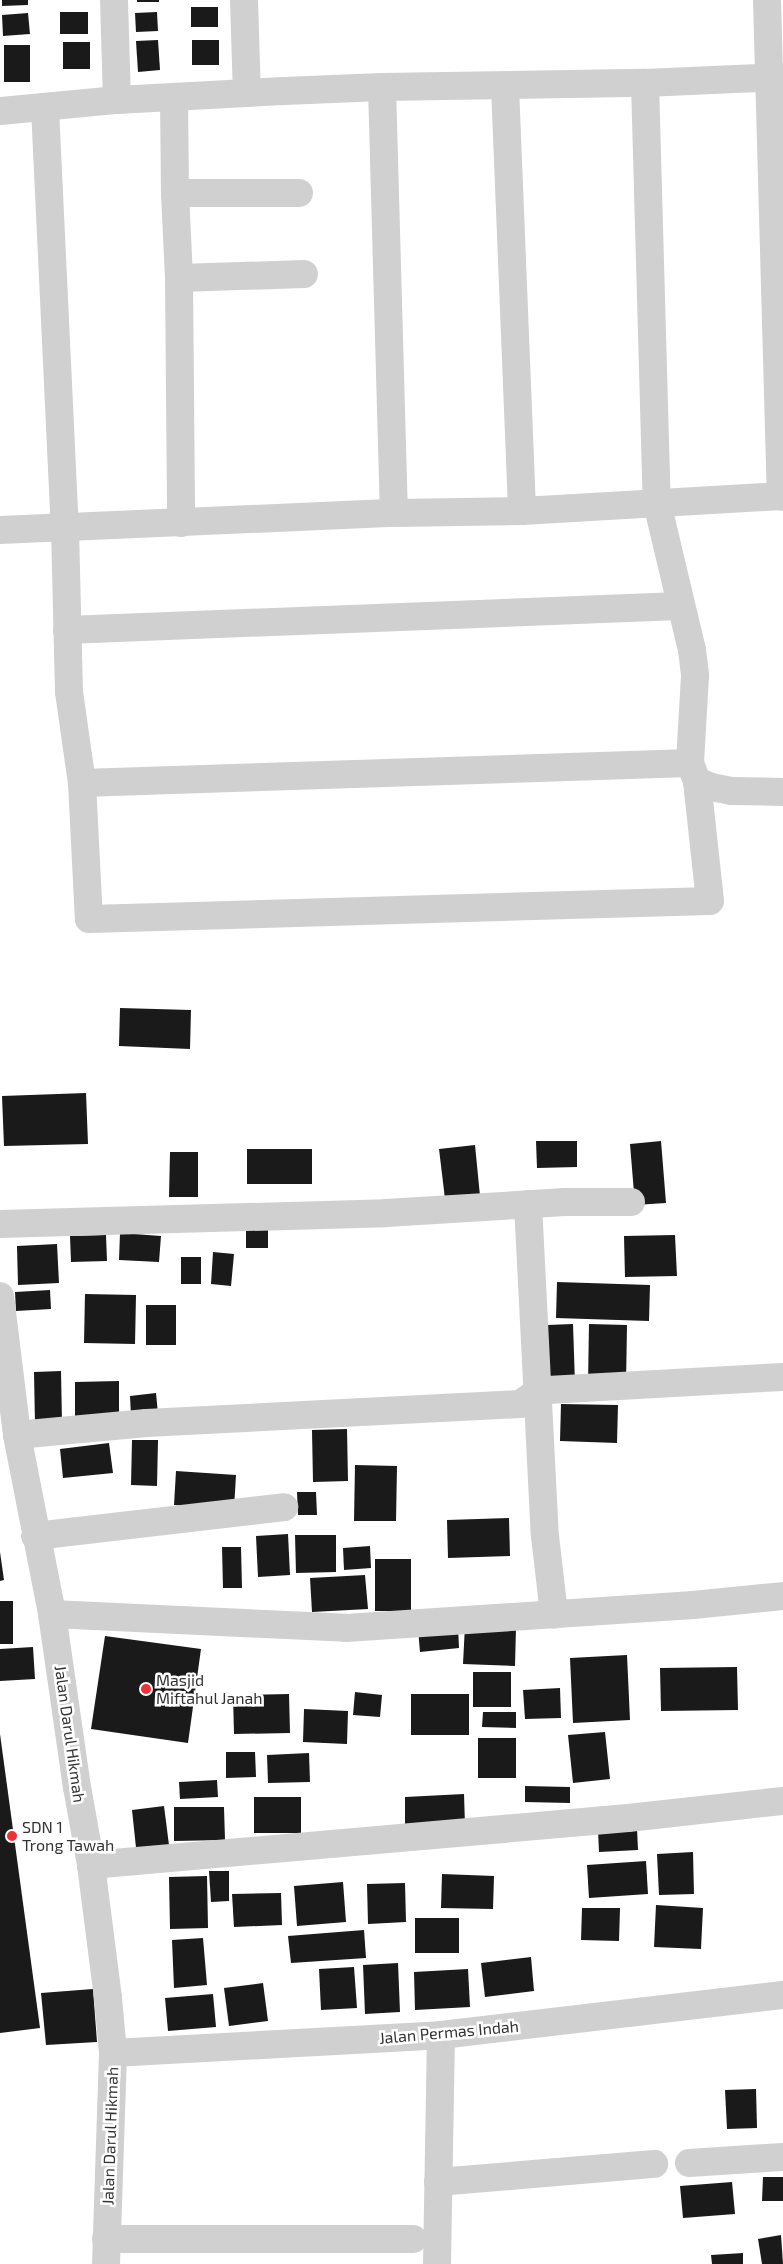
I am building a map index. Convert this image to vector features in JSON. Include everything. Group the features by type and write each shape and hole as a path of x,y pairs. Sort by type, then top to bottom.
{"street":[{"path":"114,0 117,100"},
{"path":"244,0 247,93"},
{"path":"0,530 65,529 394,513 522,511 782,496 776,77 767,0"},
{"path":"0,111 117,100 382,87 645,83 776,77"},
{"path":"45,108 65,529 69,692 82,783 89,918 710,901 694,772 695,676 692,650 657,503 645,83"},
{"path":"505,86 522,511"},
{"path":"382,87 394,513"},
{"path":"174,98 175,192 179,278 181,523"},
{"path":"175,192 299,192"},
{"path":"179,278 304,274"},
{"path":"67,630 680,606"},
{"path":"82,783 694,772 711,787 732,790 783,792"},
{"path":"0,1224 386,1212 528,1204 631,1202"},
{"path":"528,1204 545,1536 554,1614"},
{"name":"Jalan Darul Hikmah","path":"0,1296 17,1435 35,1536 52,1614 77,1787 91,1864 108,1998 113,2053 106,2252"},
{"path":"17,1435 146,1423 520,1404 537,1392 783,1378"},
{"path":"35,1536 284,1507"},
{"path":"52,1614 346,1628 783,1596"},
{"path":"91,1864 628,1818 783,1801"},
{"name":"Jalan Permas Indah","path":"113,2053 441,2035 783,1995"},
{"path":"437,2264 441,2035"},
{"path":"689,2163 783,2157"},
{"path":"438,2182 654,2164"},
{"path":"106,2252 413,2238"}],"building":[{"path":"2,0 28,0 28,5 2,6"},
{"path":"137,0 159,0 159,2 137,2"},
{"path":"191,7 218,7 218,27 191,27"},
{"path":"60,12 88,12 88,34 60,34"},
{"path":"157,12 158,31 136,32 135,13"},
{"path":"28,13 30,34 3,36 2,15"},
{"path":"158,40 160,70 138,72 136,41"},
{"path":"192,40 219,40 219,65 192,65"},
{"path":"63,42 90,42 90,69 63,69"},
{"path":"4,45 30,45 30,82 4,82"},
{"path":"120,1008 191,1010 190,1049 119,1046"},
{"path":"86,1093 88,1144 4,1146 2,1096"},
{"path":"536,1141 577,1141 577,1167 537,1168"},
{"path":"661,1141 666,1203 635,1205 630,1144"},
{"path":"475,1145 480,1196 445,1199 439,1149"},
{"path":"247,1149 312,1149 312,1184 247,1184"},
{"path":"170,1152 198,1152 198,1197 169,1197"},
{"path":"246,1222 268,1222 268,1248 246,1248"},
{"path":"120,1233 161,1236 159,1262 119,1260"},
{"path":"106,1235 107,1261 71,1262 70,1236"},
{"path":"675,1235 677,1276 625,1277 624,1236"},
{"path":"57,1244 59,1283 18,1285 17,1246"},
{"path":"213,1252 234,1254 231,1286 211,1284"},
{"path":"181,1257 201,1257 201,1284 181,1284"},
{"path":"557,1282 650,1285 649,1321 556,1318"},
{"path":"50,1290 51,1309 16,1311 15,1292"},
{"path":"85,1294 136,1295 135,1344 84,1343"},
{"path":"146,1305 176,1305 176,1345 146,1345"},
{"path":"573,1324 575,1384 548,1384 547,1325"},
{"path":"589,1324 627,1325 626,1385 588,1384"},
{"path":"61,1371 62,1423 35,1424 34,1372"},
{"path":"119,1381 119,1422 75,1422 75,1382"},
{"path":"156,1393 158,1414 131,1416 130,1396"},
{"path":"561,1404 618,1405 617,1443 560,1441"},
{"path":"347,1429 348,1481 313,1482 312,1430"},
{"path":"132,1440 158,1440 157,1486 131,1485"},
{"path":"109,1443 113,1473 63,1478 60,1449"},
{"path":"355,1465 397,1466 396,1521 354,1521"},
{"path":"176,1471 236,1475 234,1509 174,1505"},
{"path":"297,1492 316,1492 317,1515 298,1515"},
{"path":"509,1518 510,1556 448,1558 447,1520"},
{"path":"288,1534 290,1575 258,1577 256,1536"},
{"path":"295,1535 336,1535 336,1572 296,1573"},
{"path":"370,1546 371,1568 344,1570 343,1548"},
{"path":"222,1547 241,1547 242,1588 223,1588"},
{"path":"0,1552 4,1580 0,1581"},
{"path":"375,1559 411,1559 411,1611 375,1611"},
{"path":"365,1575 368,1609 312,1612 310,1578"},
{"path":"0,1601 13,1601 13,1644 0,1644"},
{"path":"465,1625 516,1627 515,1666 463,1664"},
{"path":"458,1626 459,1648 420,1652 418,1629"},
{"name":"Masjid Miftahul Janah","path":"105,1636 201,1649 188,1743 91,1729"},
{"path":"33,1647 35,1679 0,1681 0,1649"},
{"path":"627,1655 630,1720 573,1723 570,1658"},
{"path":"737,1667 738,1710 661,1711 660,1668"},
{"path":"473,1672 511,1672 511,1707 473,1707"},
{"path":"560,1688 561,1718 525,1719 523,1690"},
{"path":"355,1692 382,1695 380,1717 353,1715"},
{"path":"289,1694 290,1733 234,1734 233,1695"},
{"path":"411,1694 469,1694 469,1735 411,1735"},
{"path":"304,1709 348,1711 347,1744 303,1742"},
{"path":"483,1712 516,1712 516,1728 482,1727"},
{"path":"605,1732 610,1779 573,1783 568,1735"},
{"path":"0,1734 40,2028 0,2033"},
{"path":"478,1738 516,1738 516,1778 478,1778"},
{"path":"226,1752 255,1752 256,1777 226,1778"},
{"path":"309,1753 310,1782 268,1783 267,1755"},
{"path":"217,1780 218,1797 180,1799 179,1782"},
{"path":"525,1786 570,1787 570,1803 525,1802"},
{"path":"464,1794 465,1826 405,1828 405,1797"},
{"path":"254,1797 301,1797 301,1833 254,1833"},
{"path":"164,1806 170,1853 137,1857 132,1810"},
{"path":"174,1807 224,1807 225,1840 174,1841"},
{"path":"637,1828 638,1850 599,1852 598,1830"},
{"path":"693,1852 694,1894 659,1895 657,1854"},
{"path":"646,1861 648,1894 589,1898 587,1865"},
{"path":"209,1871 229,1871 229,1901 211,1902"},
{"path":"442,1874 494,1876 493,1909 441,1908"},
{"path":"207,1876 208,1928 170,1929 169,1877"},
{"path":"343,1882 346,1922 297,1926 294,1886"},
{"path":"405,1883 406,1922 368,1924 367,1884"},
{"path":"281,1893 282,1925 234,1927 232,1894"},
{"path":"656,1905 703,1908 701,1949 654,1947"},
{"path":"582,1908 620,1908 619,1941 581,1940"},
{"path":"415,1918 459,1918 459,1953 415,1953"},
{"path":"364,1930 366,1958 291,1963 288,1936"},
{"path":"203,1938 207,1985 174,1988 172,1940"},
{"path":"531,1957 534,1991 485,1997 481,1963"},
{"path":"398,1963 400,2012 365,2014 363,1965"},
{"path":"354,1967 357,2008 321,2010 319,1969"},
{"path":"468,1969 470,2007 415,2010 414,1972"},
{"path":"263,1983 268,2021 229,2026 224,1988"},
{"path":"93,1989 97,2042 46,2045 41,1993"},
{"path":"213,1994 216,2027 168,2031 165,1998"},
{"path":"756,2089 757,2128 727,2129 725,2090"},
{"path":"763,2177 783,2177 783,2201 762,2201"},
{"path":"732,2182 735,2214 683,2218 680,2186"},
{"path":"781,2235 783,2264 762,2264 758,2239"},
{"path":"743,2253 743,2264 712,2264 711,2255"}],"place":[{"name":"Masjid Miftahul Janah","path":"146,1689"},
{"name":"SDN 1 Trong Tawah","path":"12,1836"}]}
